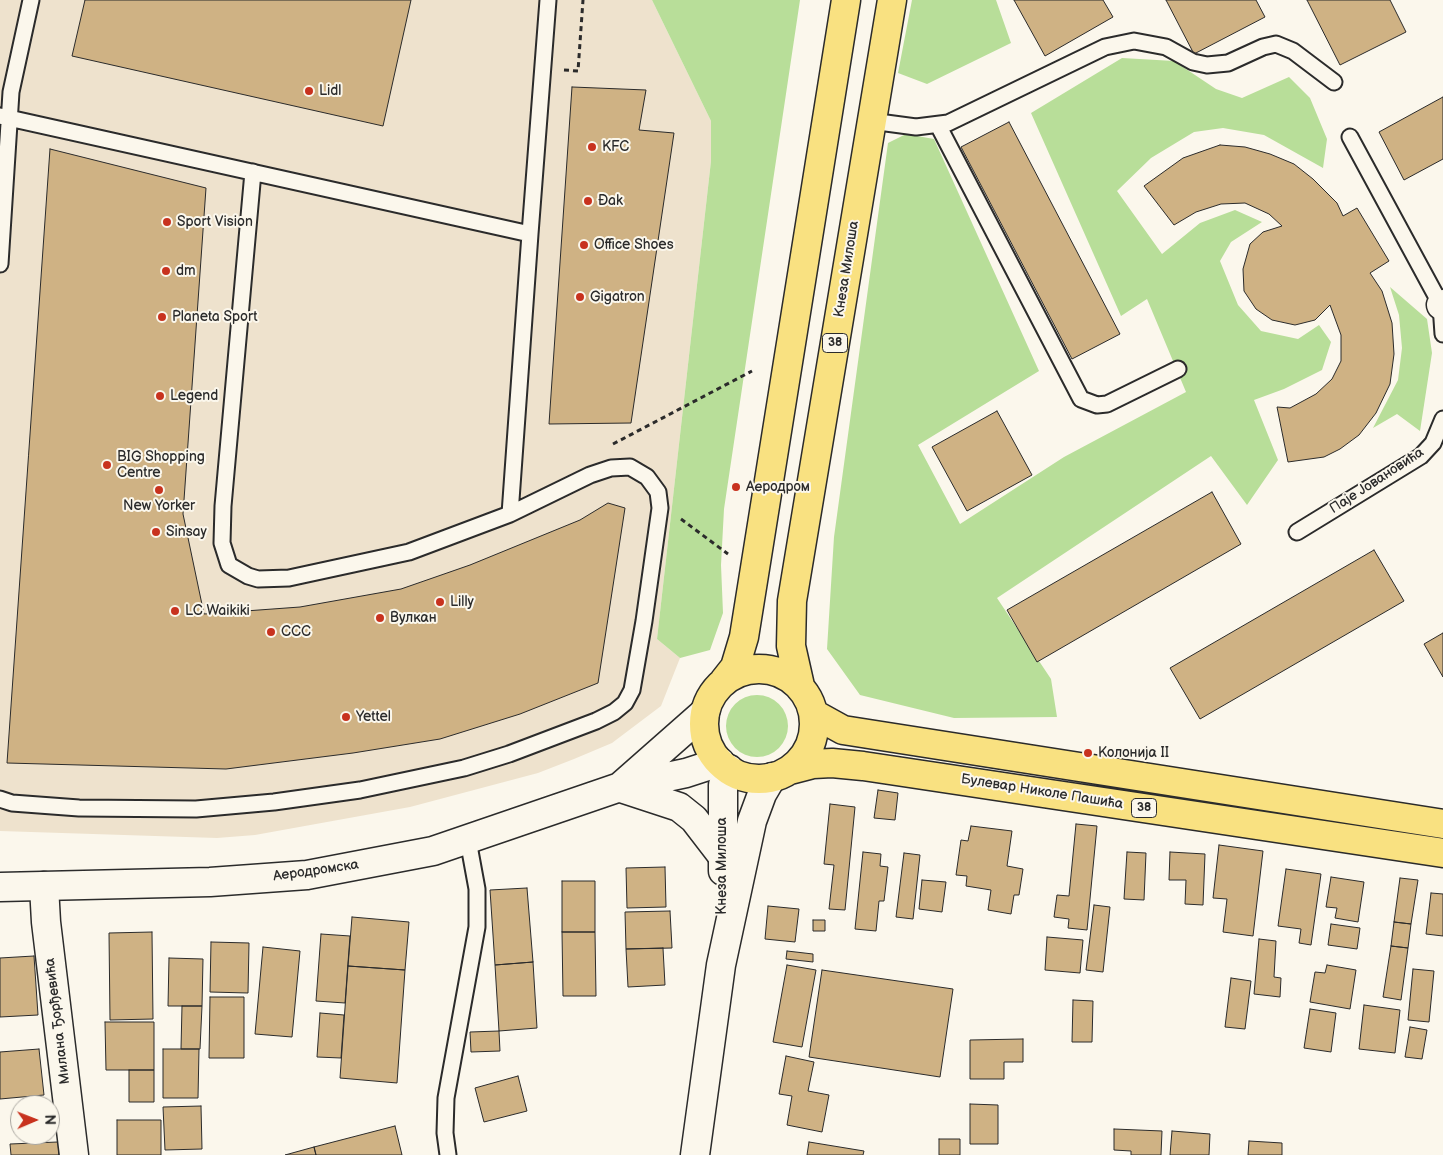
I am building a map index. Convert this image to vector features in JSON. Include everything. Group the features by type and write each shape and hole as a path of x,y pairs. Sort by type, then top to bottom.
{"main road":[{"path":"724,766 710,747 705,730 705,712 712,695 735,667 744,637 846,0"},
{"name":"Кнеза Милоша","path":"800,686 791,646 792,601 892,0"},
{"path":"791,621 801,654 820,694 836,707 890,737"},
{"path":"724,681 739,672 763,669 787,676 800,686"},
{"name":"38","path":"800,686 814,714 844,730 1443,824"},
{"path":"781,773 802,759 810,745 814,730 814,714"},
{"name":"Булевар Николе Пашића","path":"781,773 822,763 863,766 1443,853"},
{"name":"38","path":"724,766 742,776 758,779 781,773"}],"street":[{"name":"Аеродромска","path":"620,787 705,712"},
{"name":"Аеродромска","path":"0,887 210,882 308,875 433,851 620,787 724,766"},
{"name":"Кнеза Милоша","path":"721,965 724,766"},
{"name":"Кнеза Милоша","path":"695,1155 721,965 752,822 762,794 781,773"},
{"path":"620,787 679,807 694,819 724,858"},
{"name":"Милана Ђорђевића","path":"44,886 46,922 74,1155"}],"lane":[{"path":"0,264 5,117 31,0"},
{"path":"510,514 548,0"},
{"path":"871,122 916,127 938,125 966,117 1105,47 1134,41 1166,47 1193,62 1207,66 1228,63 1263,47 1276,44 1293,51 1334,82"},
{"path":"5,117 530,234"},
{"path":"938,125 1081,399 1097,405 1106,404 1178,369"},
{"path":"1350,137 1442,305 1443,334"},
{"path":"0,799 29,805 133,810 196,809 274,802 360,790 464,768 542,742 614,712 625,703 632,690 649,592 659,502 658,492 647,477 630,468 610,468 590,475 510,514 409,552 289,578 258,579 248,576 229,565 222,543 223,506 253,172"},
{"name":"Паје Јовановића","path":"1297,532 1421,456 1433,443 1443,419"},
{"path":"448,1155 445,1133 446,1098 477,927 477,889 468,840"}],"path":[{"path":"562,79 563,70 578,71 583,0"},
{"path":"611,445 752,371"},
{"path":"659,502 728,554"}],"shaded area":[{"path":"0,0 652,0 711,121 711,161 657,639 680,658 661,706 612,743 574,759 538,773 410,807 255,835 217,838 0,831"}],"green space":[{"path":"652,0 800,0 724,509 721,565 723,613 710,650 680,658 657,639 711,161 711,121"},
{"path":"912,0 996,0 1011,43 927,84 898,73"},
{"path":"1122,58 1174,61 1216,89 1242,98 1289,77 1310,98 1327,139 1323,168 1264,135 1223,128 1194,132 1151,158 1117,191 1162,254 1200,223 1235,210 1262,222 1231,242 1220,261 1238,305 1261,331 1298,339 1319,325 1331,342 1322,370 1284,389 1254,400 1278,460 1247,505 1211,456 997,598 1051,679 1057,717 954,718 860,695 827,649 834,537 888,143 906,134 934,139 1039,371 918,445 960,524 1064,457 1186,392 1147,299 1121,316 1031,113"},
{"path":"1390,287 1427,319 1432,353 1420,431 1397,414 1373,428 1398,380 1402,348 1399,315"},
{"path":"757,695 769,697 779,704 786,714 788,726 786,738 779,748 769,755 757,757 745,755 735,748 728,738 726,726 728,714 735,704 745,697"}],"building":[{"name":"Lidl","path":"85,0 411,0 383,126 72,56"},
{"path":"1014,0 1103,0 1113,17 1045,56"},
{"path":"1166,0 1256,0 1265,17 1194,54"},
{"path":"1307,0 1390,0 1406,32 1340,65"},
{"path":"572,87 646,90 639,130 674,133 631,423 549,424"},
{"path":"1443,97 1443,159 1404,180 1379,132"},
{"path":"1009,122 1120,334 1072,359 961,147"},
{"path":"1220,145 1245,147 1270,154 1294,164 1313,179 1337,203 1343,216 1357,208 1389,261 1370,273 1382,291 1392,323 1394,354 1390,384 1376,413 1359,435 1340,449 1324,457 1288,462 1277,407 1290,408 1316,394 1332,379 1341,361 1341,335 1330,305 1315,320 1295,325 1272,320 1256,309 1244,291 1243,269 1250,244 1263,232 1282,226 1269,214 1245,203 1221,204 1196,212 1174,225 1144,186 1183,158"},
{"name":"BIG Shopping Centre","path":"50,149 206,188 183,514 204,614 300,607 401,589 470,565 580,520 608,503 625,508 598,683 520,714 440,739 353,753 226,769 7,763"},
{"path":"997,411 1032,475 967,511 932,447"},
{"path":"1212,492 1241,544 1037,662 1007,610"},
{"path":"1374,550 1404,601 1200,719 1170,668"},
{"path":"1443,633 1443,677 1424,644"},
{"path":"878,790 898,793 895,820 874,818"},
{"path":"830,804 855,807 845,910 829,909 834,865 824,864"},
{"path":"1076,824 1097,826 1087,930 1068,928 1069,919 1054,917 1057,895 1069,896"},
{"path":"971,826 1012,831 1007,866 1023,869 1019,895 1014,895 1011,914 988,910 991,890 966,886 967,876 956,875 961,840 968,841"},
{"path":"1219,845 1263,851 1253,936 1223,932 1227,899 1213,898"},
{"path":"863,852 881,854 880,866 888,867 884,901 879,901 876,931 855,929"},
{"path":"1127,852 1146,853 1144,900 1124,899"},
{"path":"1170,852 1205,854 1203,905 1185,904 1186,880 1169,880"},
{"path":"904,853 920,855 913,919 896,917"},
{"path":"665,867 666,907 627,908 626,868"},
{"path":"1286,869 1321,874 1311,945 1299,943 1301,929 1278,926"},
{"path":"1331,877 1364,882 1358,922 1335,918 1337,908 1326,907"},
{"path":"1400,878 1418,880 1411,924 1394,922"},
{"path":"922,880 946,882 942,912 919,909"},
{"path":"562,881 595,881 595,932 562,932"},
{"path":"527,888 533,962 495,965 490,890"},
{"path":"1431,893 1443,894 1443,936 1426,934"},
{"path":"1094,905 1110,907 1103,972 1086,970"},
{"path":"768,906 799,909 795,942 765,939"},
{"path":"670,911 672,948 626,949 625,912"},
{"path":"352,917 409,922 405,970 348,966"},
{"path":"813,920 825,920 825,931 813,931"},
{"path":"1394,922 1411,924 1408,948 1391,946"},
{"path":"1331,924 1360,928 1357,949 1328,945"},
{"path":"152,932 153,1019 110,1020 109,933"},
{"path":"562,932 595,932 596,996 563,996"},
{"path":"321,934 350,936 345,1003 316,1001"},
{"path":"1047,937 1083,940 1080,973 1045,970"},
{"path":"1259,939 1276,941 1274,977 1281,978 1280,997 1254,994"},
{"path":"211,942 249,943 248,993 210,992"},
{"path":"1391,946 1408,948 1401,1000 1383,997"},
{"path":"263,947 300,951 292,1037 255,1034"},
{"path":"663,948 665,985 628,987 626,949"},
{"path":"787,951 813,954 813,962 786,959"},
{"path":"34,956 38,1015 0,1017 0,958"},
{"path":"169,958 203,959 202,1006 168,1006"},
{"path":"533,962 537,1028 499,1031 495,965"},
{"path":"787,965 816,970 802,1047 773,1042"},
{"path":"1327,965 1356,970 1350,1009 1310,1002 1315,972 1325,973"},
{"path":"348,966 405,970 397,1083 340,1078"},
{"path":"1413,969 1434,971 1429,1022 1408,1020"},
{"path":"822,970 953,989 940,1077 809,1057"},
{"path":"1231,978 1251,981 1245,1029 1225,1027"},
{"path":"210,997 244,997 244,1058 209,1058"},
{"path":"1073,1000 1093,1001 1092,1042 1072,1042"},
{"path":"1364,1005 1400,1010 1395,1053 1359,1049"},
{"path":"182,1006 202,1006 200,1049 181,1049"},
{"path":"1310,1009 1336,1013 1331,1052 1304,1048"},
{"path":"320,1013 344,1015 341,1058 317,1057"},
{"path":"105,1022 154,1022 154,1070 106,1070"},
{"path":"1410,1027 1427,1030 1422,1059 1405,1057"},
{"path":"499,1031 500,1051 471,1052 470,1032"},
{"path":"1023,1039 1023,1062 1004,1062 1004,1079 970,1079 970,1040"},
{"path":"39,1049 44,1095 10,1095 10,1098 0,1099 0,1052"},
{"path":"163,1049 199,1049 198,1098 163,1098"},
{"path":"786,1056 814,1062 808,1091 829,1095 822,1132 787,1125 792,1096 779,1094"},
{"path":"129,1070 154,1070 154,1102 129,1102"},
{"path":"518,1076 527,1111 484,1122 475,1088"},
{"path":"970,1104 998,1105 998,1144 970,1144"},
{"path":"201,1106 202,1149 165,1150 163,1107"},
{"path":"117,1120 161,1120 161,1155 117,1155"},
{"path":"395,1126 402,1155 316,1155 314,1147"},
{"path":"1114,1129 1162,1131 1161,1155 1131,1155 1131,1151 1114,1150"},
{"path":"1172,1131 1210,1134 1209,1155 1170,1155"},
{"path":"939,1139 960,1139 960,1155 939,1155"},
{"path":"1249,1141 1282,1143 1282,1155 1248,1155"},
{"path":"809,1142 864,1151 863,1155 807,1155"},
{"path":"10,1145 58,1145 59,1155 11,1155"},
{"path":"314,1147 316,1155 285,1155"}],"place":[{"name":"Lidl","path":"309,91"},
{"name":"KFC","path":"592,147"},
{"name":"Đak","path":"588,201"},
{"name":"Sport Vision","path":"167,222"},
{"name":"Office Shoes","path":"584,245"},
{"name":"dm","path":"166,271"},
{"name":"Gigatron","path":"580,297"},
{"name":"Planeta Sport","path":"162,317"},
{"name":"Legend","path":"160,396"},
{"name":"BIG Shopping Centre","path":"107,465"},
{"name":"Аеродром","path":"736,487"},
{"name":"New Yorker","path":"159,490"},
{"name":"Sinsay","path":"156,532"},
{"name":"Lilly","path":"440,602"},
{"name":"LC Waikiki","path":"175,611"},
{"name":"Вулкан","path":"380,618"},
{"name":"CCC","path":"271,632"},
{"name":"Yettel","path":"346,717"},
{"name":"Колонија II","path":"1088,753"}]}
